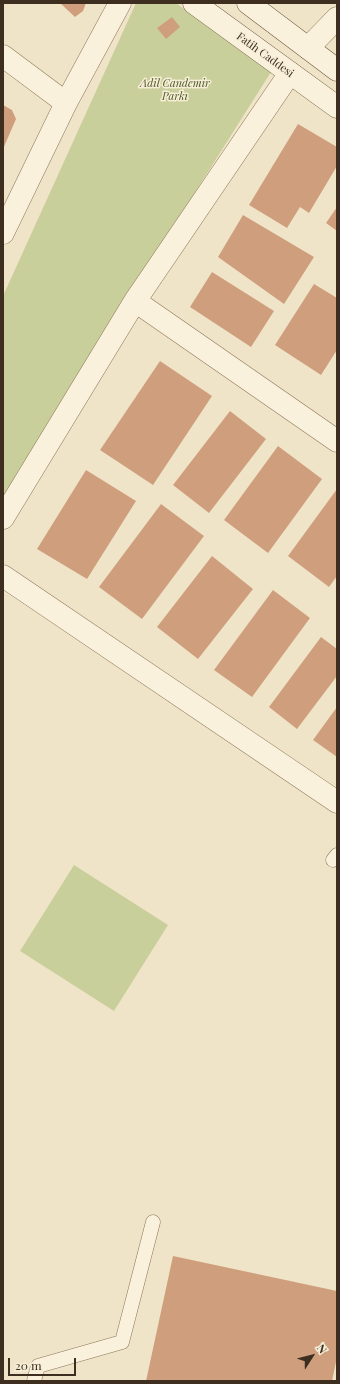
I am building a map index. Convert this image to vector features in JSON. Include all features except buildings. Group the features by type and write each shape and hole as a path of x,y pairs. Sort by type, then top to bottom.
{"street":[{"path":"3,233 66,103 120,3"},
{"name":"Fatih Caddesi","path":"194,3 337,107"},
{"path":"248,3 337,70"},
{"path":"3,518 135,301 290,73 308,48 337,18"},
{"path":"3,56 66,103"},
{"path":"135,301 337,440"},
{"path":"3,576 337,802"}],"lane":[{"path":"34,1381 38,1366 122,1342 153,1222"}],"green space":[{"name":"Adil Candemir Parkı","path":"136,3 176,3 271,72 3,497 3,296"},
{"path":"74,865 168,925 114,1011 20,951"}]}
